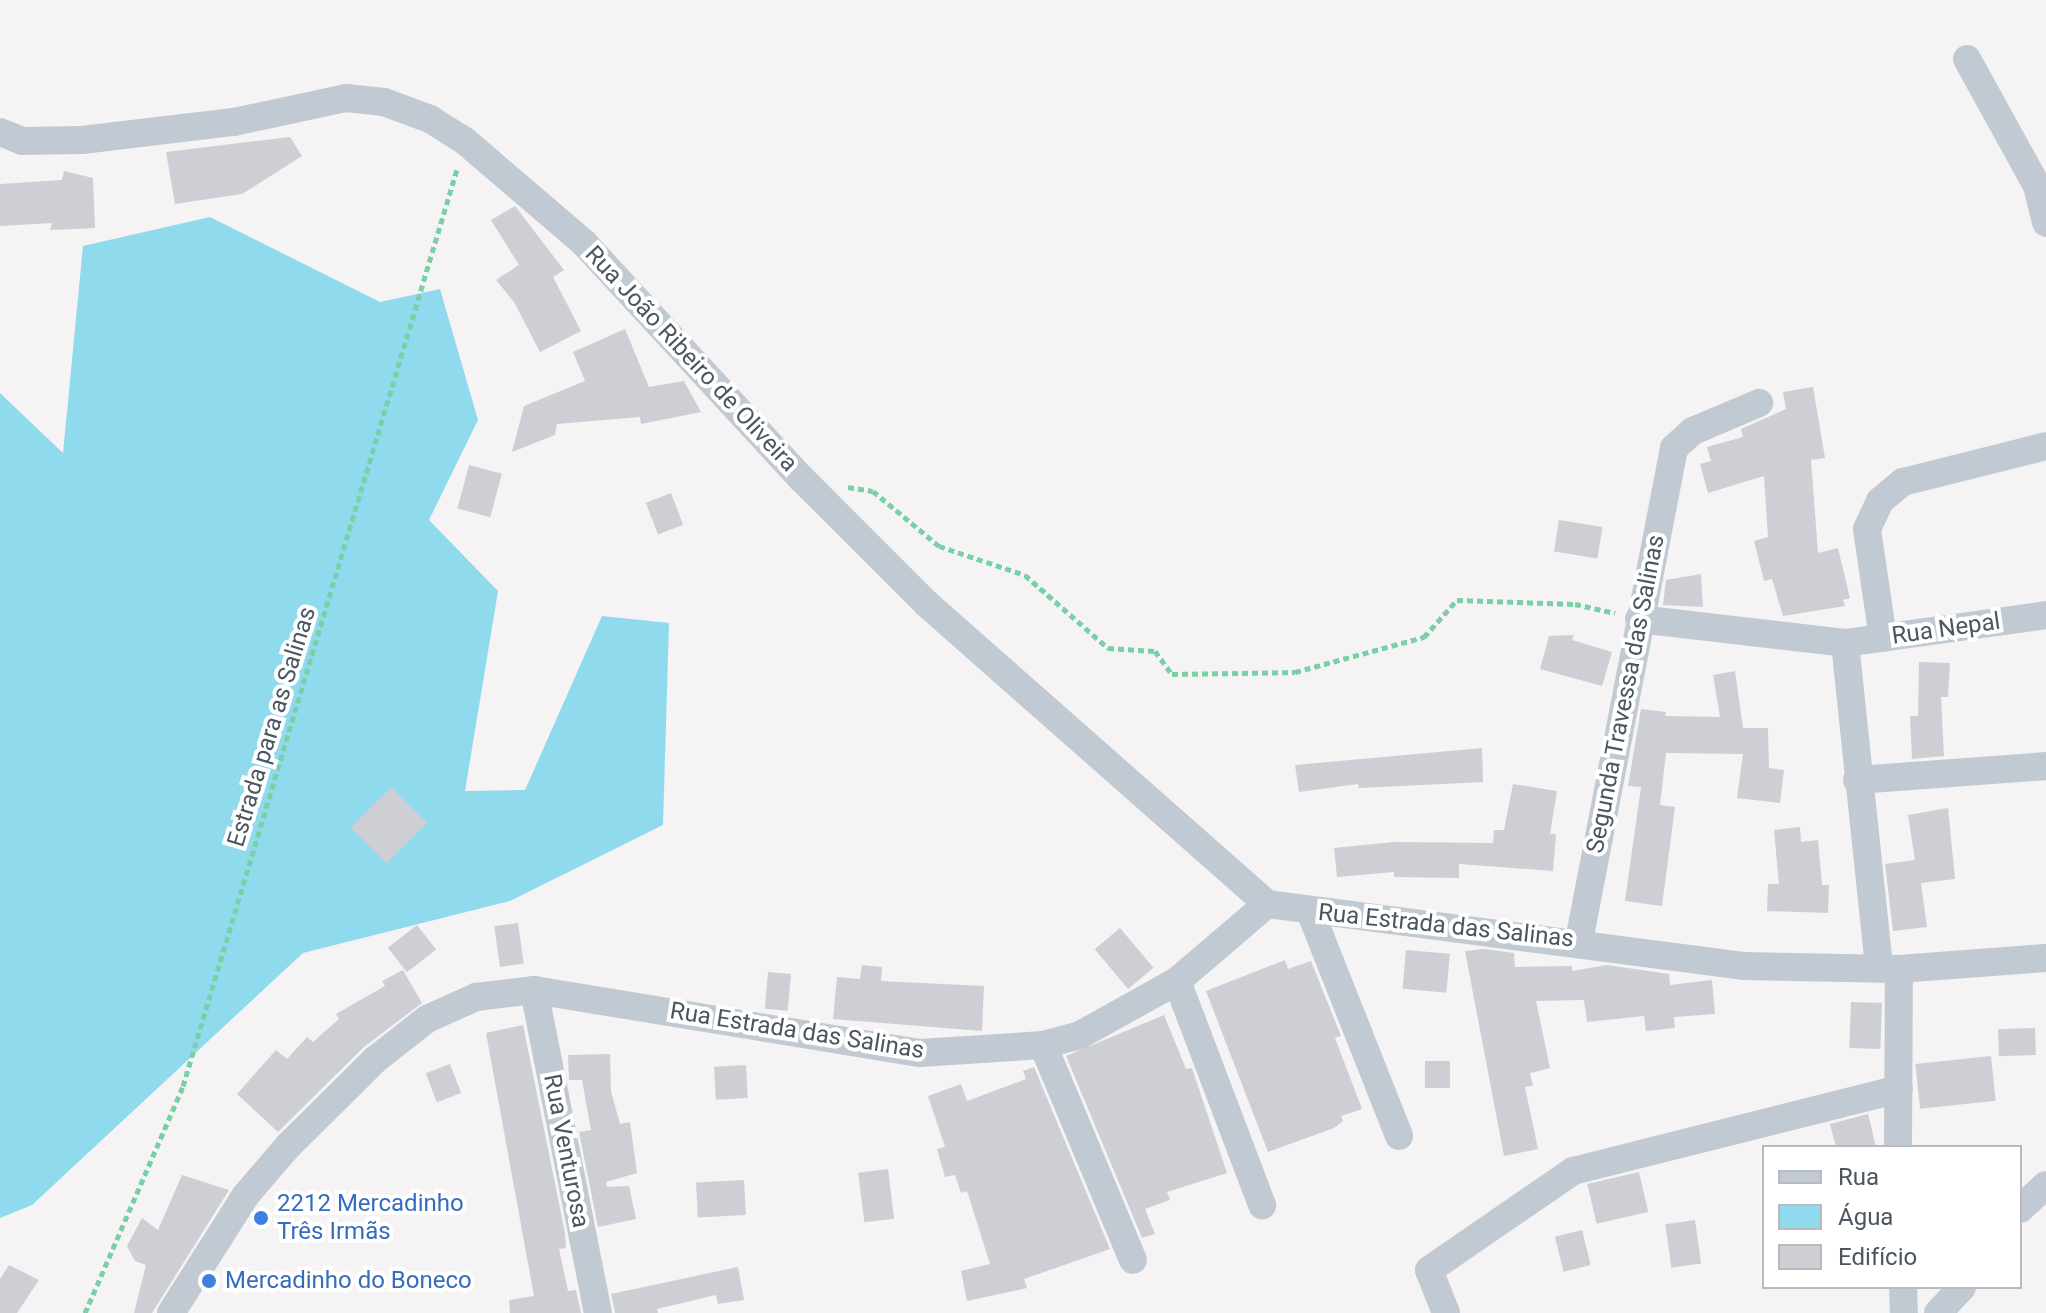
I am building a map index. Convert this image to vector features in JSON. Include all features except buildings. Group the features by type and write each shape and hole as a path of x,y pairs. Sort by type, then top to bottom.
{"street":[{"path":"1967,59 2037,186 2046,223"},
{"name":"Rua João Ribeiro de Oliveira","path":"0,132 22,141 82,140 234,122 346,98 384,102 430,119 465,141 584,243 802,479 927,604 1267,904"},
{"name":"Segunda Travessa das Salinas","path":"1579,941 1674,448 1693,431 1759,403"},
{"path":"1883,638 1867,529 1880,501 1903,482 2046,446"},
{"name":"Rua Nepal","path":"1639,619 1845,643 2046,615"},
{"path":"1845,643 1857,780 1889,968 1899,1089 1898,1145"},
{"path":"1857,780 2046,766"},
{"name":"Rua Estrada das Salinas","path":"171,1313 246,1195 376,1059 439,1013 476,997 534,990 920,1053 1043,1045 1080,1035 1177,981 1267,904 1579,941 1743,966 1889,968 2046,958"},
{"path":"1310,911 1399,1136"},
{"path":"1177,981 1262,1205"},
{"name":"Rua Venturosa","path":"534,990 598,1313"},
{"path":"1043,1045 1133,1260"},
{"path":"1446,1313 1429,1270 1573,1171 1899,1089"},
{"path":"2022,1207 2046,1185"},
{"path":"1903,1289 1904,1313"},
{"path":"1938,1313 1960,1289"}],"path":[{"name":"Estrada para as Salinas","path":"85,1313 183,1086 465,141"},
{"path":"845,486 873,491 939,546 1025,575 1108,648 1155,651 1172,674 1295,672 1424,637 1457,600 1575,604 1639,619"}],"water":[{"path":"210,217 380,302 440,289 478,420 429,520 498,591 465,791 525,790 602,616 669,623 663,825 510,901 303,953 32,1205 0,1218 0,393 63,453 83,246"}],"place":[{"name":"2212 Mercadinho Três Irmãs","path":"261,1218"},
{"name":"Mercadinho do Boneco","path":"209,1281"}]}
